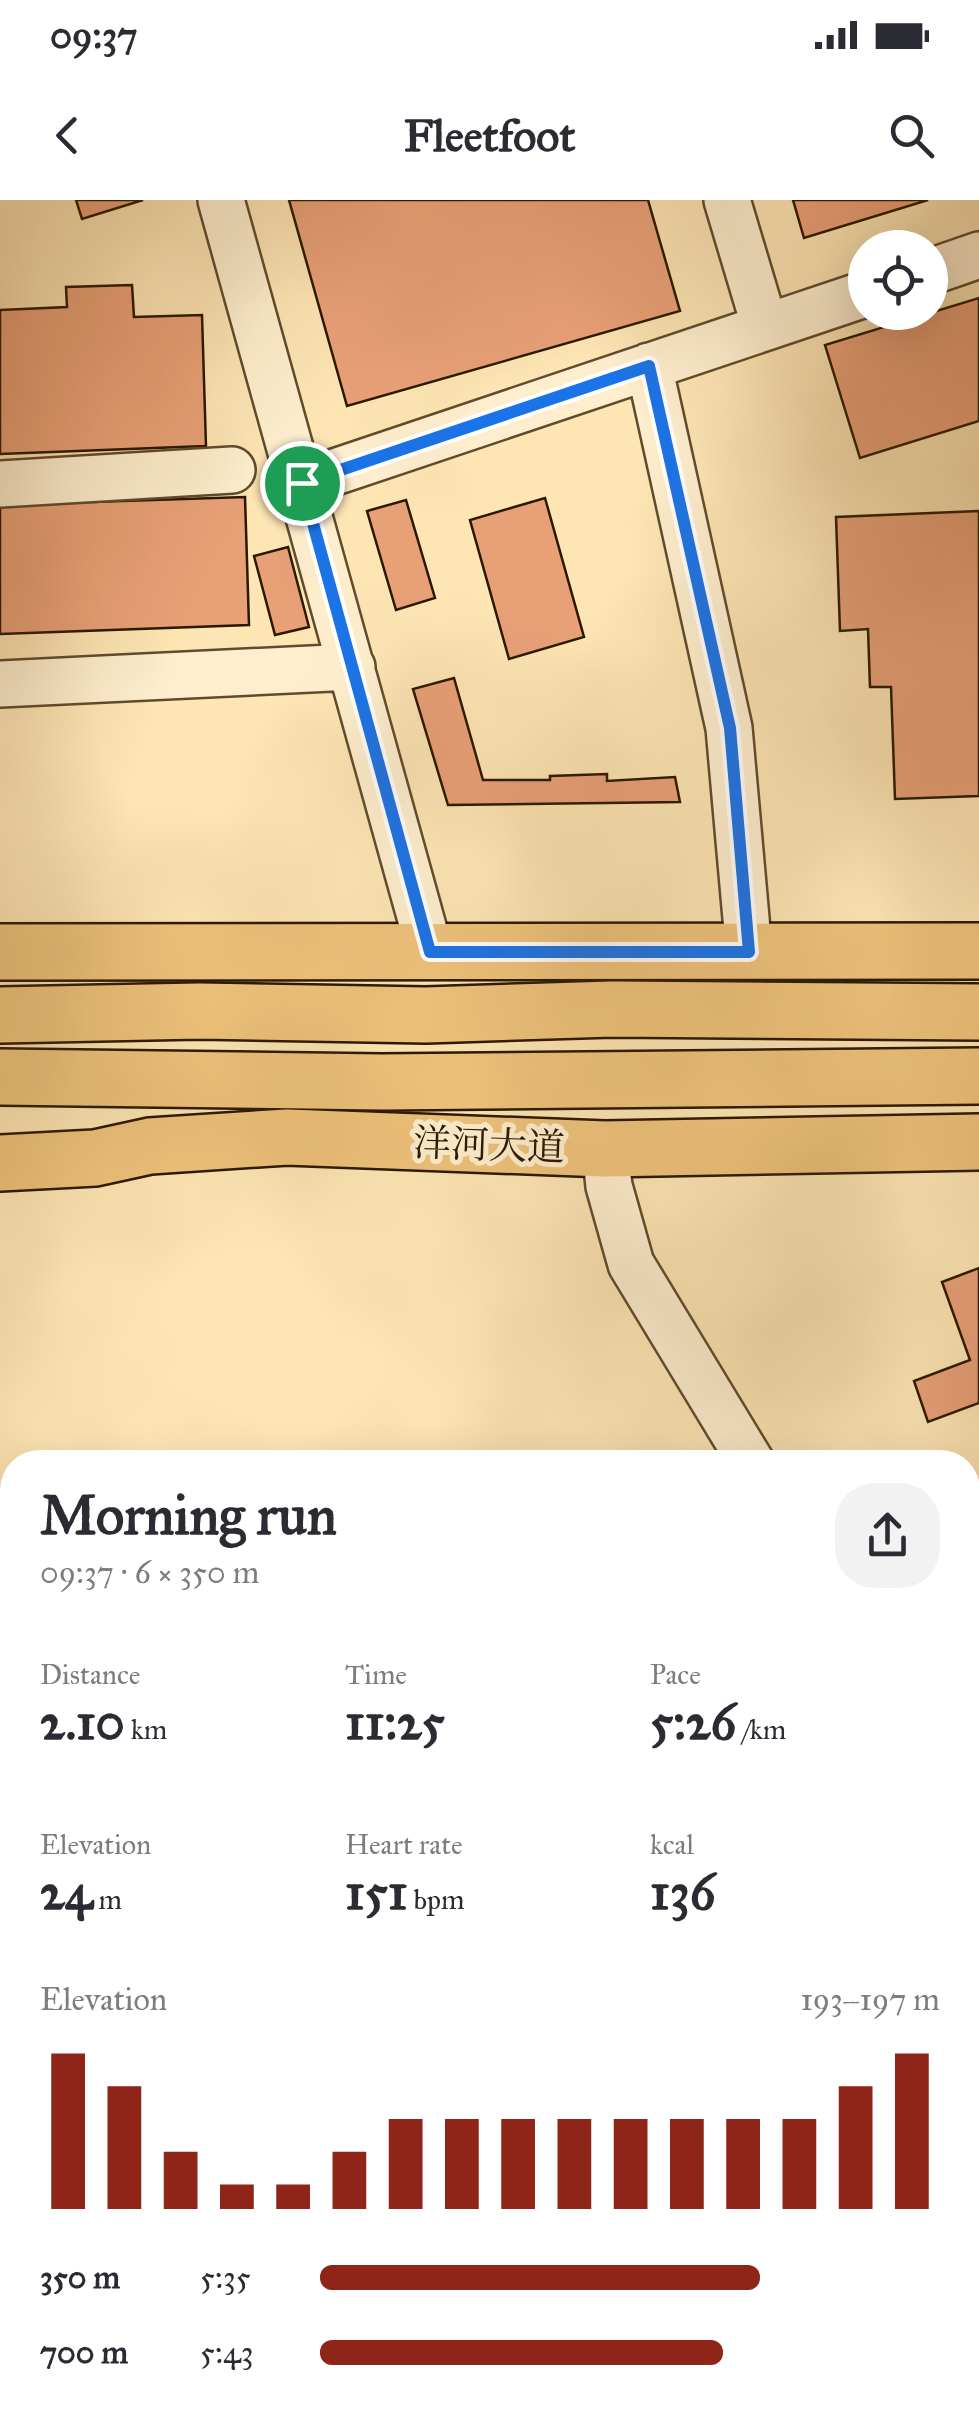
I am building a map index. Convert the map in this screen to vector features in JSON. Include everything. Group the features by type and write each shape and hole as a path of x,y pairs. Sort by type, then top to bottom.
{"main road":[{"path":"0,952 979,952"},
{"path":"0,1014 979,1012"},
{"name":"洋河大道","path":"2,1077 382,1082 979,1076"},
{"name":"洋河大道","path":"0,1163 95,1158 150,1146 286,1137 606,1149 979,1142"}],"street":[{"path":"221,200 430,952"},
{"path":"726,200 766,327"},
{"path":"948,266 979,255"},
{"path":"302,483 848,300"},
{"path":"649,366 730,728 749,952"},
{"path":"0,484 232,470"},
{"path":"0,684 352,666"},
{"path":"606,1149 609,1186 631,1264 743,1450"}],"building":[{"path":"76,200 143,200 82,219"},
{"path":"289,200 648,200 680,311 347,406"},
{"path":"793,200 928,200 804,238"},
{"path":"132,285 134,317 202,315 206,446 0,454 0,310 67,307 66,287"},
{"path":"979,298 979,421 860,458 825,345 874,330 948,330 948,307"},
{"path":"245,497 249,625 0,634 0,505"},
{"path":"545,498 584,637 509,659 470,520"},
{"path":"406,500 435,598 396,610 367,511"},
{"path":"979,511 979,796 895,799 891,687 870,687 868,629 840,631 836,517"},
{"path":"288,547 309,627 275,635 254,556"},
{"path":"454,678 483,780 550,780 550,776 607,774 607,781 675,777 680,802 448,805 413,689"},
{"path":"979,1268 979,1403 928,1422 914,1381 970,1360 942,1282"}],"route":[{"path":"649,366 730,728 749,952 430,952 302,483 649,366"}]}
